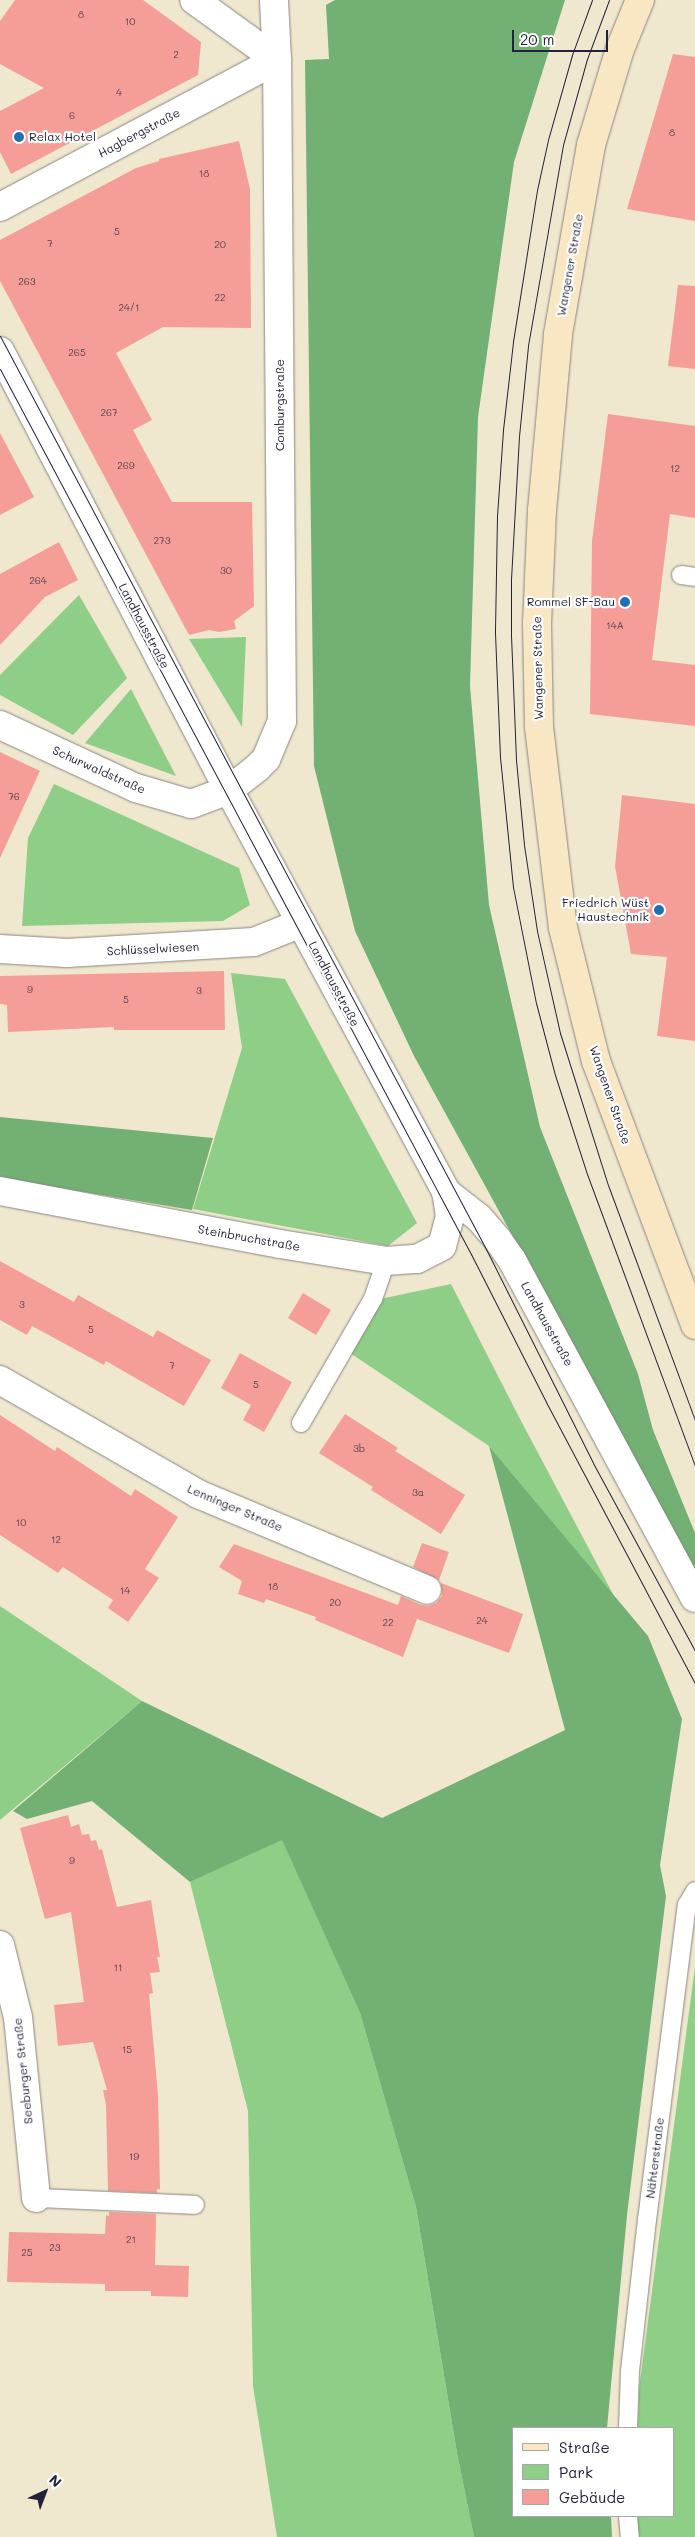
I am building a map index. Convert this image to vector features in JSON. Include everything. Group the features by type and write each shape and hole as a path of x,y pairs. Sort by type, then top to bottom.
{"street":[{"path":"194,0 278,60"},
{"name":"Comburgstraße","path":"230,790 266,758 282,721 278,60 274,0"},
{"name":"Wangener Straße","path":"640,0 620,49 591,145 558,335 542,510 537,623 539,727 563,928 596,1061 695,1325"},
{"name":"Hagbergstraße","path":"0,207 278,60"},
{"name":"Landhausstraße","path":"0,351 230,790 446,1192 479,1218 512,1260 695,1598"},
{"name":"Schurwaldstraße","path":"0,725 136,788 191,804 230,790"},
{"name":"Schlüsselwiesen","path":"0,949 67,953 254,942 301,923"},
{"name":"Steinbruchstraße","path":"0,1191 280,1244 386,1261 417,1259 442,1246 450,1216 446,1192"},
{"name":"Lenninger Straße","path":"0,1380 198,1494 427,1590"},
{"name":"Seeburger Straße","path":"0,1945 18,2017 36,2198"}],"lane":[{"path":"301,1423 372,1299 386,1261"},
{"name":"Nähterstraße","path":"628,2427 630,2371 648,2210 687,1905 695,1891"},
{"path":"36,2198 195,2206"},
{"path":"628,2517 630,2537"}],"green space":[{"path":"335,0 565,0 514,162 478,417 470,686 489,905 540,1127 638,1374 653,1430 695,1533 695,1569 414,1056 355,931 314,766 305,60 329,59 326,5"},
{"path":"79,595 127,678 73,735 0,695 0,675"},
{"path":"246,637 242,727 189,639"},
{"path":"131,689 176,776 85,743"},
{"path":"54,784 239,868 250,905 223,921 22,926 28,838"},
{"path":"231,973 285,979 417,1223 388,1246 193,1209 242,1048"},
{"path":"0,1117 213,1138 192,1210 0,1178"},
{"path":"451,1284 614,1596 489,1446 350,1353 380,1299"},
{"path":"489,1446 648,1636 682,1719 660,1865 666,1896 627,2215 607,2427 512,2427 512,2517 611,2517 612,2537 474,2537 457,2453 416,2207 360,2013 282,1840 190,1882 92,1801 27,1819 13,1811 142,1701 382,1818 565,1730"},
{"path":"0,1606 142,1701 0,1820"},
{"path":"282,1839 360,2013 416,2207 457,2453 474,2537 277,2537 253,2386 248,2111 190,1882"},
{"path":"695,1967 695,2537 636,2537 635,2517 675,2517 675,2427 638,2427 639,2389"}],"building":[{"path":"15,0 143,0 201,42 198,75 11,174 0,152 0,111 44,88 0,64 0,21"},
{"path":"673,54 695,57 695,221 627,209"},
{"path":"239,141 250,189 251,328 163,327 116,353 152,420 133,430 172,502 252,502 254,606 234,621 236,629 219,632 209,630 189,635 0,281 0,240 136,168 159,161 159,159"},
{"path":"678,285 695,286 695,369 668,366"},
{"path":"608,414 695,426 695,518 670,514 652,660 695,665 695,726 590,714 592,541"},
{"path":"0,433 34,497 0,515"},
{"path":"59,542 78,580 45,597 0,645 0,574"},
{"path":"0,752 40,771 0,858"},
{"name":"Friedrich Wüst Haustechnik","path":"622,795 695,804 695,1041 657,1036 667,957 631,954 615,866"},
{"path":"224,971 225,1030 114,1030 114,1027 8,1032 7,1005 0,1004 0,976"},
{"path":"0,1261 74,1302 78,1295 153,1337 157,1330 211,1360 184,1406 106,1361 104,1365 32,1326 27,1335 0,1320"},
{"path":"303,1293 331,1310 316,1335 288,1318"},
{"path":"240,1353 292,1382 264,1432 243,1420 251,1405 221,1388"},
{"path":"345,1414 398,1448 395,1451 465,1495 441,1534 371,1490 373,1487 319,1453"},
{"path":"0,1415 55,1451 57,1447 131,1496 135,1489 178,1517 145,1569 159,1578 128,1622 108,1608 113,1600 63,1567 58,1573 0,1535"},
{"path":"422,1543 449,1552 439,1580 413,1567"},
{"path":"234,1544 398,1605 401,1596 421,1605 428,1606 436,1603 442,1596 441,1583 523,1614 509,1653 417,1619 403,1657 315,1620 316,1617 266,1599 264,1603 238,1594 242,1581 219,1567"},
{"path":"68,1815 71,1827 79,1824 82,1835 89,1834 91,1841 96,1840 99,1850 102,1849 117,1907 151,1900 160,1957 157,1957 160,1972 150,1973 153,1993 149,1994 158,2095 160,2189 157,2189 157,2193 108,2191 106,2105 103,2090 107,2090 93,2042 58,2046 54,2005 84,2002 71,1912 45,1919 20,1828"},
{"path":"109,2212 156,2214 155,2265 189,2266 188,2297 151,2296 151,2291 105,2291 105,2284 7,2282 9,2232 105,2234 106,2215 109,2216"}],"tram line":[{"path":"592,0 572,55 548,140 537,190 513,342 503,430 497,516 495,633 500,757 513,887 536,1003 555,1075 587,1174 695,1466"},
{"path":"609,0 587,59 563,145 528,346 519,436 511,579 511,635 516,760 524,845 537,931 560,1033 608,1185 695,1420"},
{"path":"0,336 485,1247 593,1463 695,1651"},
{"path":"0,369 471,1254 546,1402 695,1684"}],"place":[{"name":"Relax Hotel","path":"19,137"},
{"name":"Rommel SF-Bau","path":"625,602"},
{"name":"Friedrich Wüst Haustechnik","path":"659,910"}]}
